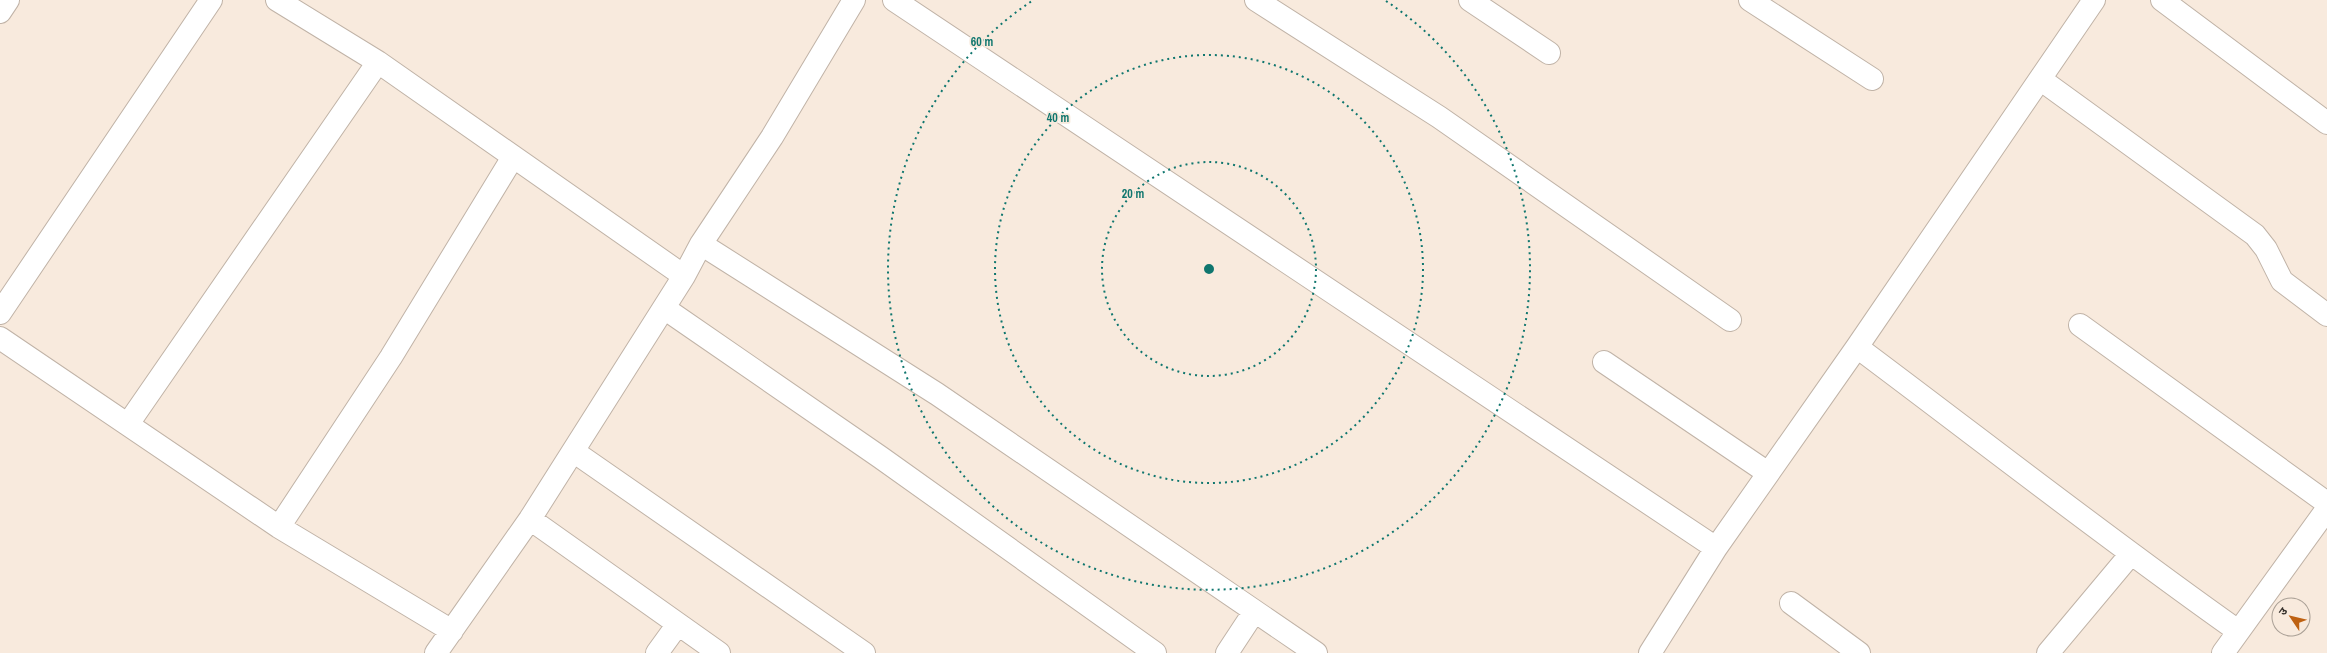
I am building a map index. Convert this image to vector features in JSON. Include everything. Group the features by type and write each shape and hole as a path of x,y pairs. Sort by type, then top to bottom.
{"street":[{"path":"0,12 8,0"},
{"path":"0,313 211,0"},
{"path":"277,0 378,62 684,276"},
{"path":"894,0 1716,548"},
{"path":"1256,0 1439,117 1730,320"},
{"path":"1470,0 1549,53"},
{"path":"1750,0 1872,78"},
{"path":"1650,653 1716,548 1857,347 2094,0"},
{"path":"2162,0 2327,123"},
{"path":"436,653 530,520 684,276 701,244 772,137 845,3"},
{"path":"128,424 378,62"},
{"path":"2040,79 2255,235 2261,241 2282,281 2327,315"},
{"path":"279,527 391,356 514,157"},
{"path":"701,244 937,394 1316,653"},
{"path":"664,308 880,457 1155,653"},
{"path":"2080,325 2327,503"},
{"path":"0,338 279,527 452,631"},
{"path":"1857,347 2034,479 2130,555 2238,631"},
{"path":"1604,362 1768,473"},
{"path":"573,451 864,653"},
{"path":"2223,653 2327,509"},
{"path":"530,520 719,653"},
{"path":"2050,652 2130,555"},
{"path":"1791,603 1859,653"},
{"path":"1227,653 1254,612"},
{"path":"657,653 678,624"}]}
